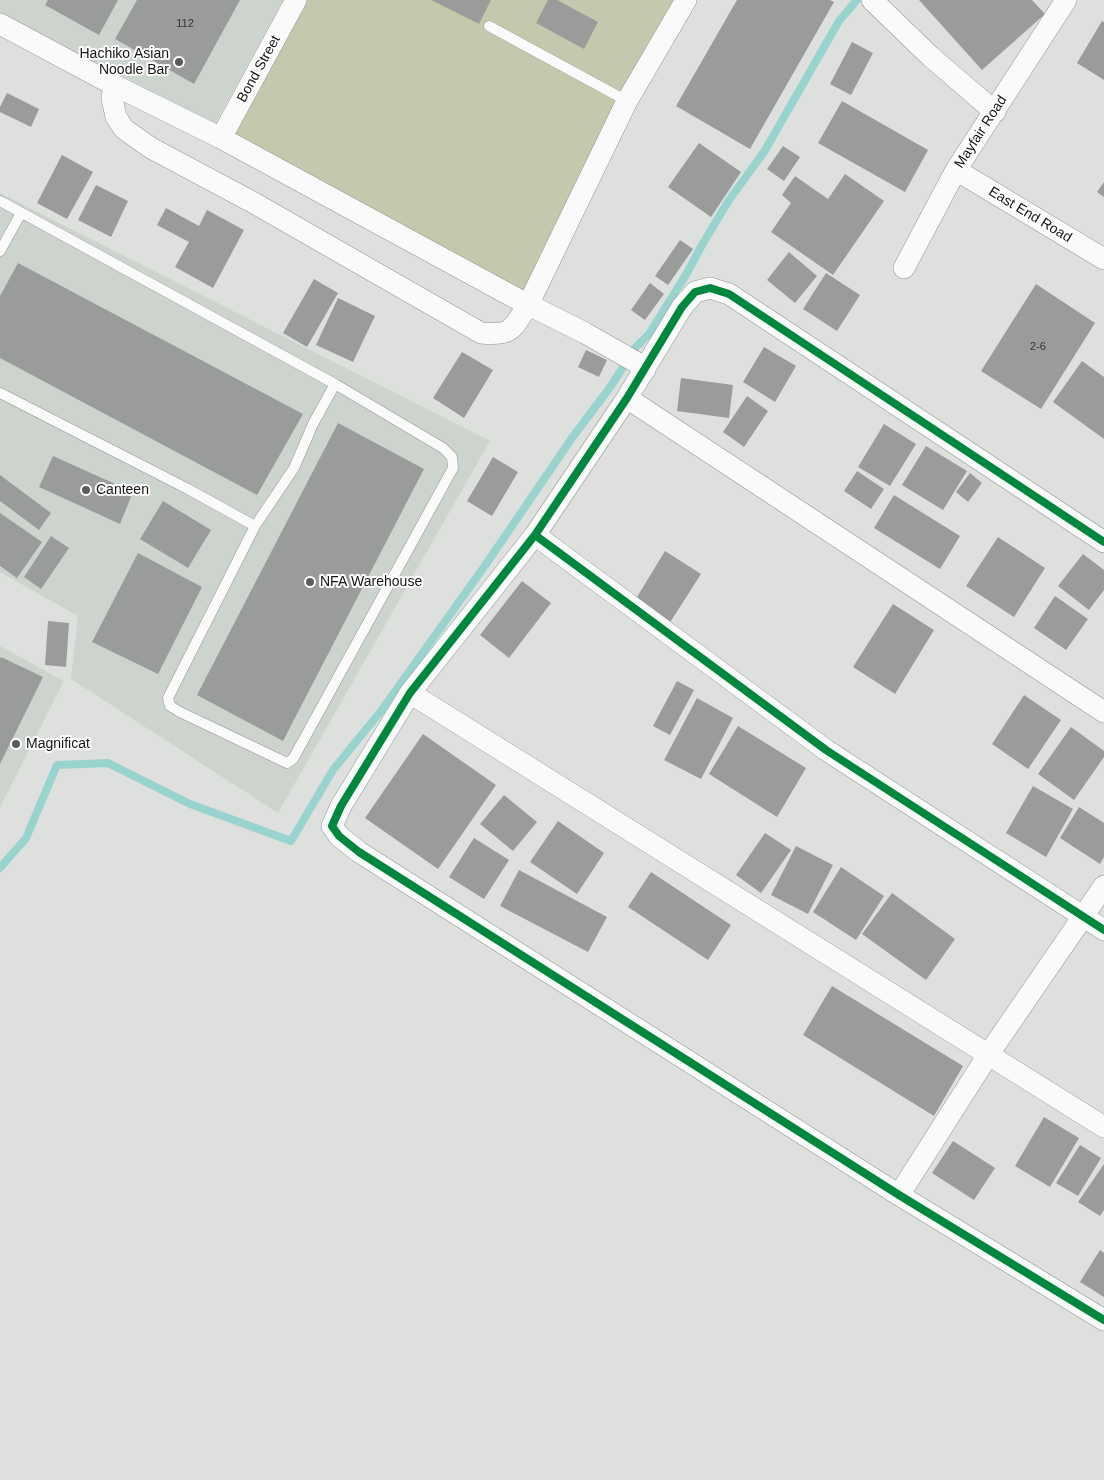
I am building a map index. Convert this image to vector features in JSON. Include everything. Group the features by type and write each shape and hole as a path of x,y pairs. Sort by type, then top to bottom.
{"street":[{"name":"Bond Street","path":"221,138 296,0"},
{"path":"114,85 112,98 116,117 124,129 151,148 254,203 481,333 498,335 512,330 528,305 627,101 686,0"},
{"name":"Mayfair Road","path":"904,268 956,170 1066,0"},
{"path":"875,3 930,56 995,112"},
{"path":"0,24 114,85 221,138 528,305 585,333 643,367"},
{"name":"East End Road","path":"956,170 1104,259"},
{"path":"1104,542 729,294 710,288 695,292 682,307 643,367 627,398 535,536 410,694 341,806 332,826 339,836 359,852 899,1195 1104,1320"},
{"path":"627,398 1104,712"},
{"path":"535,536 826,750 1104,930"},
{"path":"410,694 1104,1127"},
{"path":"899,1195 988,1055 1104,886"}],"lane":[{"path":"489,26 627,101"},
{"path":"0,201 335,384 442,448 452,457 453,468 294,759 287,763 180,712 170,706 168,698 255,526 294,468 313,424 335,384"},
{"path":"0,251 21,213"},
{"path":"0,393 188,489 255,526"}],"shaded area":[{"path":"0,0 283,0 215,124 0,13"},
{"path":"0,193 490,441 278,813 71,679 78,616 0,572"},
{"name":"Magnificat","path":"0,646 64,681 0,807"}],"green space":[{"path":"297,0 686,0 528,305 221,138"}],"building":[{"path":"48,0 118,0 99,35 45,5"},
{"path":"137,0 240,0 194,84 115,39"},
{"path":"431,0 491,0 479,24"},
{"path":"548,0 557,0 598,22 584,49 536,23"},
{"path":"737,0 830,0 834,2 750,149 676,106"},
{"path":"919,0 1032,0 1045,14 982,70"},
{"path":"1102,21 1104,22 1104,80 1077,63"},
{"path":"852,42 873,53 851,95 830,84"},
{"path":"7,93 39,109 31,127 0,112 0,107"},
{"path":"842,101 928,150 905,192 818,143"},
{"path":"699,143 741,172 711,217 668,187"},
{"path":"783,146 800,157 784,181 767,169"},
{"path":"62,155 93,172 67,219 37,203"},
{"path":"845,174 884,201 833,275 771,232 791,203 782,195 795,176 828,199"},
{"path":"1104,182 1104,197 1097,192"},
{"path":"96,185 128,201 111,237 78,220"},
{"path":"166,208 199,226 207,210 244,230 213,288 175,267 189,242 157,225"},
{"path":"680,240 693,249 668,285 655,276"},
{"path":"789,252 817,276 795,303 767,280"},
{"path":"18,263 303,414 257,495 0,358 0,296"},
{"path":"826,273 860,295 837,331 803,309"},
{"path":"314,279 338,293 307,347 283,333"},
{"path":"650,283 664,294 645,320 631,310"},
{"path":"1036,284 1095,323 1041,409 981,371"},
{"path":"338,298 375,316 353,362 316,345"},
{"path":"764,347 796,366 775,402 743,382"},
{"path":"586,350 607,360 599,377 578,367"},
{"path":"462,352 493,370 464,418 433,398"},
{"path":"1082,361 1104,377 1104,439 1053,402"},
{"path":"681,378 733,385 729,418 677,411"},
{"path":"747,396 768,411 744,447 723,432"},
{"name":"NFA Warehouse","path":"338,423 424,469 283,741 197,695"},
{"path":"884,424 916,444 890,486 858,467"},
{"path":"926,446 967,471 943,510 902,485"},
{"name":"Canteen","path":"53,456 133,492 120,524 39,487"},
{"path":"493,457 518,472 492,516 467,501"},
{"path":"857,471 884,489 871,509 844,491"},
{"path":"970,473 982,483 968,502 956,492"},
{"path":"0,475 51,513 39,530 0,501"},
{"path":"894,495 960,536 940,569 874,528"},
{"path":"163,501 211,530 188,568 140,539"},
{"path":"0,513 42,542 17,578 0,566"},
{"path":"51,536 69,548 41,589 24,577"},
{"path":"998,537 1045,568 1014,617 966,586"},
{"path":"665,551 701,574 669,624 634,602"},
{"path":"138,553 202,587 158,674 92,642"},
{"path":"1083,554 1104,570 1104,590 1089,610 1058,586"},
{"path":"522,581 551,603 509,658 480,635"},
{"path":"1055,596 1088,619 1066,650 1034,628"},
{"path":"893,604 934,630 895,694 853,667"},
{"path":"48,621 69,623 66,667 45,665"},
{"name":"Magnificat","path":"1,657 43,677 0,764 0,659"},
{"path":"677,681 694,690 670,735 653,726"},
{"path":"1024,695 1061,720 1028,769 992,744"},
{"path":"697,698 733,718 701,779 664,760"},
{"path":"738,726 806,768 777,817 709,774"},
{"path":"1071,727 1104,751 1104,757 1074,800 1038,774"},
{"path":"423,734 496,785 438,869 365,818"},
{"path":"1033,786 1073,809 1046,857 1006,833"},
{"path":"504,795 537,822 513,851 480,824"},
{"path":"1079,807 1104,823 1104,857 1100,864 1060,838"},
{"path":"558,821 604,853 577,894 530,862"},
{"path":"765,833 791,850 761,893 736,875"},
{"path":"474,838 509,860 484,899 449,877"},
{"path":"796,846 833,865 808,914 771,895"},
{"path":"841,867 884,896 856,940 813,912"},
{"path":"519,870 607,917 588,952 500,906"},
{"path":"651,872 731,925 708,960 628,907"},
{"path":"892,893 955,939 926,980 862,934"},
{"path":"832,986 963,1066 934,1116 803,1035"},
{"path":"1044,1117 1079,1138 1050,1187 1015,1166"},
{"path":"953,1141 995,1168 974,1200 932,1173"},
{"path":"1080,1145 1101,1158 1078,1196 1056,1183"},
{"path":"1104,1164 1104,1210 1100,1216 1078,1202"},
{"path":"1100,1250 1104,1253 1104,1297 1080,1282"}],"waterway":[{"path":"0,868 26,838 57,765 108,763 190,804 291,841 333,770 381,711 484,567 572,438 611,386 635,348 649,334 729,200 764,152 839,21 857,0"}],"cycle path":[{"path":"1104,542 729,294 710,288 695,292 682,307 627,398 535,535 826,750 1104,930"},
{"path":"535,535 410,693 341,806 332,826 339,836 359,852 899,1195 1104,1320"}],"place":[{"name":"Hachiko Asian Noodle Bar","path":"179,62"},
{"name":"Canteen","path":"86,490"},
{"name":"NFA Warehouse","path":"310,582"},
{"name":"Magnificat","path":"16,744"}]}
